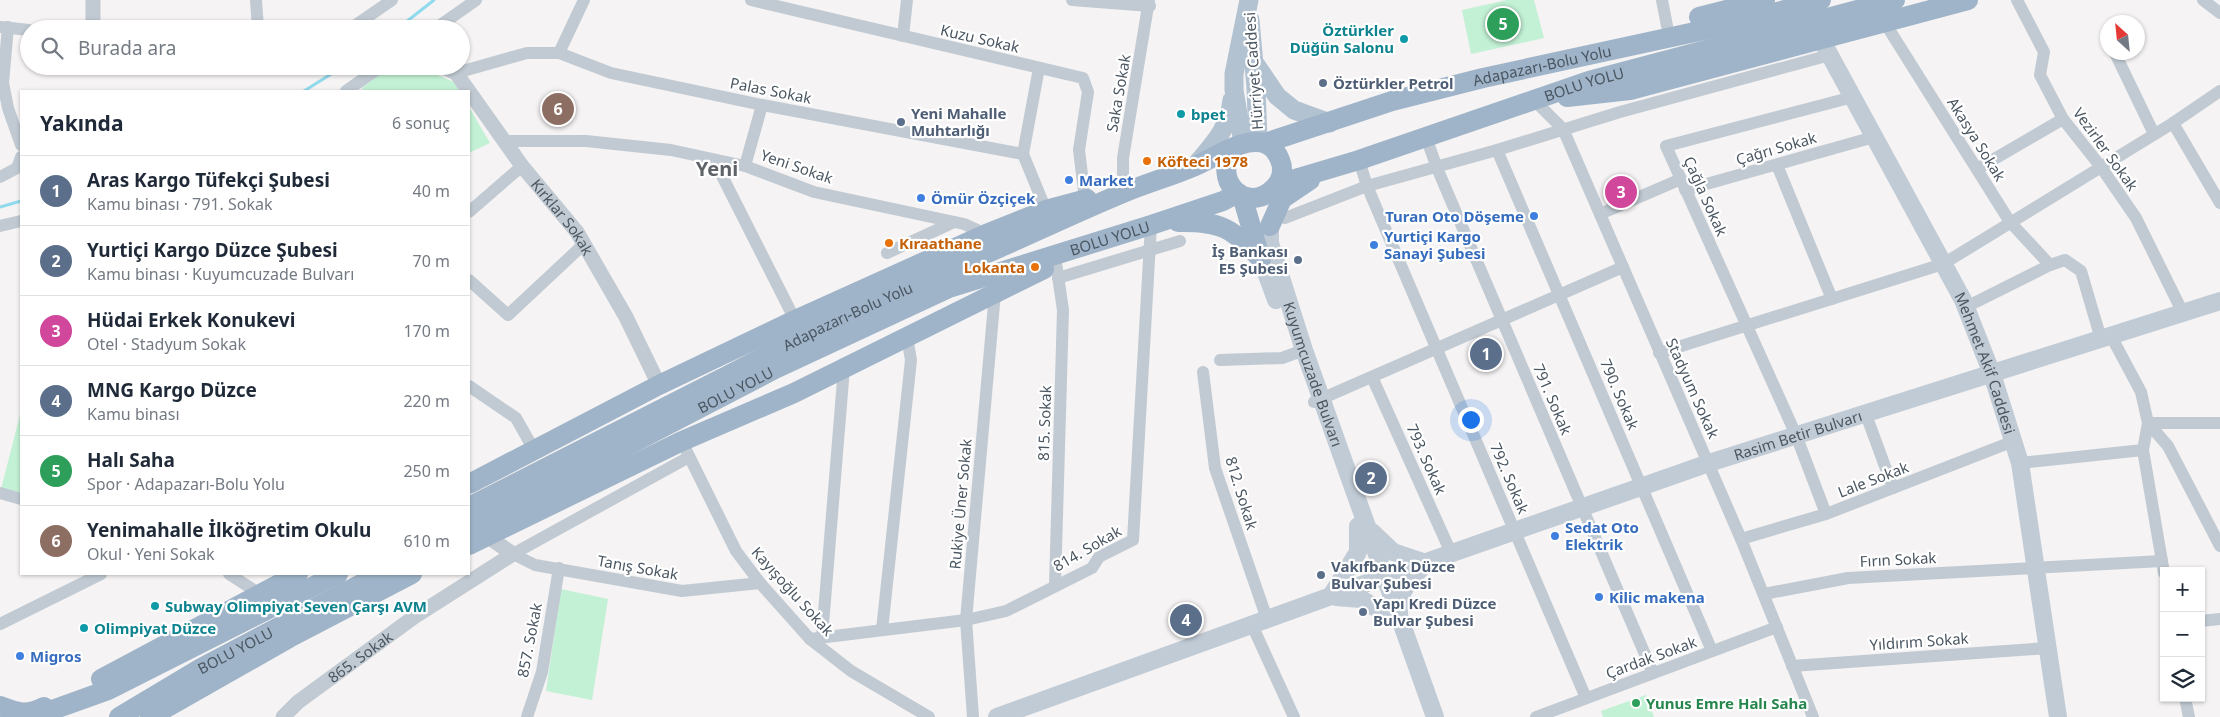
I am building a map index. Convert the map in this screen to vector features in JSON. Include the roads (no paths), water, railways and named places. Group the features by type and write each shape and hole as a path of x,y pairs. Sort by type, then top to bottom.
{"highway":[{"path":"1483,78 1765,0"},
{"name":"Adapazarı-Bolu Yolu","path":"470,506 844,316 1123,193 1250,144 1330,123 1392,102 1483,78 1741,22 1820,0"},
{"name":"BOLU YOLU","path":"1272,189 1535,101 1589,81 1895,0"},
{"path":"1535,101 1630,90 1825,47 1886,22 1968,0"},
{"path":"1261,258 1240,195 1228,181 1226,172 1226,162 1250,144 1279,156 1282,165 1272,189 1277,222"},
{"path":"1277,222 1282,199 1323,172"},
{"path":"1240,195 1257,197 1272,189"},
{"path":"470,483 660,385 795,320 986,234 1046,210 1085,199 1123,193"},
{"name":"BOLU YOLU","path":"475,536 775,369 949,288 1155,224 1240,195"},
{"path":"1155,224 1205,221 1226,228 1240,238 1261,258"},
{"path":"475,536 685,449 995,293 1057,270 1098,241"},
{"path":"0,706 29,714 88,686 296,575"},
{"path":"235,626 310,575"},
{"path":"33,717 108,690 336,575"},
{"name":"BOLU YOLU","path":"119,717 238,648 378,575"},
{"path":"238,648 364,598 410,575"},
{"path":"150,717 281,642 410,575"}],"main road":[{"name":"Hürriyet Caddesi","path":"1249,0 1254,62 1250,144"},
{"name":"Hürriyet Caddesi","path":"1249,0 1234,74 1234,90 1250,144"},
{"name":"Mehmet Akif Caddesi","path":"1825,47 1966,307 1992,374 2020,463 2058,717"},
{"path":"1254,62 1276,96 1294,110 1330,123"},
{"path":"1195,166 1222,134 1231,111 1234,74"},
{"name":"Kuyumcuzade Bulvarı","path":"1277,222 1270,243 1300,352"},
{"name":"Kuyumcuzade Bulvarı","path":"1261,258 1300,352 1395,616 1435,717"},
{"name":"Rasim Betir Bulvarı","path":"997,717 1381,578 1452,555 1708,463 2220,301"},
{"path":"1364,527 1393,552 1426,563 1406,584 1399,598 1395,616 1361,599 1331,596 1358,552 1364,527"},
{"name":"Kuyumcuzade Bulvarı","path":"1395,616 1427,717"}],"street":[{"path":"93,0 93,20"},
{"path":"256,0 257,20"},
{"path":"363,20 392,0"},
{"path":"448,20 476,0"},
{"path":"559,53 584,0"},
{"name":"Kuzu Sokak","path":"751,0 1083,78 1088,92 1080,150 1085,199"},
{"path":"903,36 907,0"},
{"path":"1072,0 1149,3"},
{"path":"1662,0 1667,26"},
{"name":"Vezirler Sokak","path":"2017,0 2044,52 2040,76 2062,119 2101,167 2136,218 2183,313"},
{"path":"2203,0 2220,13"},
{"name":"Saka Sokak","path":"1123,193 1123,158 1149,3"},
{"name":"Akasya Sokak","path":"1886,22 2010,222 2050,265"},
{"path":"20,29 4,27 3,83 8,108 20,142"},
{"path":"1277,222 1367,186 1497,150 1825,47"},
{"name":"Palas Sokak","path":"470,69 527,53 559,53 611,73 762,105 1023,154"},
{"path":"2118,60 2154,134"},
{"path":"1039,68 1023,154 1046,210"},
{"path":"352,90 371,75"},
{"name":"Kırklar Sokak","path":"457,75 468,90"},
{"path":"1659,353 1943,264 2172,123 2220,91"},
{"name":"Kırklar Sokak","path":"470,93 522,166 578,232 626,317 660,385"},
{"name":"Çağla Sokak","path":"1826,514 1796,435 1666,146 1853,97"},
{"path":"1535,101 1563,129"},
{"path":"745,166 762,105"},
{"path":"1977,169 2062,119"},
{"path":"2172,123 2220,203"},
{"name":"Stadyum Sokak","path":"1563,129 1741,539 1813,717"},
{"name":"Çağrı Sokak","path":"1600,214 1683,185 1777,165 1874,137"},
{"name":"791. Sokak","path":"1426,138 1436,168 1653,673"},
{"name":"Yeni Sokak","path":"504,141 586,141 671,150 745,166 814,192 954,222 986,234"},
{"name":"790. Sokak","path":"1497,150 1712,651"},
{"path":"0,177 17,168 20,160"},
{"path":"714,160 795,320"},
{"name":"792. Sokak","path":"1359,160 1367,186 1586,698"},
{"path":"1777,165 1832,298"},
{"path":"470,211 522,166"},
{"path":"0,226 20,221"},
{"path":"887,254 954,222"},
{"name":"814. Sokak","path":"816,638 966,620 1006,611 1092,568 1099,557 1133,540 1150,250 1155,224"},
{"path":"1057,270 1150,250 1180,241"},
{"path":"470,281 508,315 584,244"},
{"path":"1966,307 2050,265 2065,260 2080,271 2106,337 2141,392 2148,423 2144,450 2163,567"},
{"path":"1318,400 1623,267"},
{"name":"815. Sokak","path":"1055,585 1063,310 1057,270"},
{"name":"Rukiye Üner Sokak","path":"973,717 966,620 995,293"},
{"path":"882,630 911,360 907,337"},
{"path":"1220,360 1282,358 1300,352"},
{"path":"816,638 844,368"},
{"name":"812. Sokak","path":"1203,372 1215,468 1259,622 1291,716"},
{"name":"793. Sokak","path":"1372,377 1452,555"},
{"path":"470,387 516,418 534,450"},
{"path":"1865,412 1893,488"},
{"path":"2148,423 2220,423"},
{"path":"2148,423 2168,446 2220,546"},
{"name":"Lale Sokak","path":"1741,539 1826,514 2014,441"},
{"path":"475,536 514,554 685,449"},
{"name":"Kayışoğlu Sokak","path":"685,449 736,551 760,583 851,671 929,717"},
{"path":"2020,463 2144,450"},
{"path":"0,493 20,499"},
{"name":"Tanış Sokak","path":"514,554 535,565 682,591 760,583"},
{"name":"865. Sokak","path":"283,717 298,702 414,617 514,554"},
{"name":"Fırın Sokak","path":"1764,594 1848,578 2035,567 2160,567"},
{"name":"857. Sokak","path":"527,717 542,672 559,568"},
{"path":"0,624 99,575"},
{"path":"231,575 260,594"},
{"path":"2205,621 2220,619"},
{"name":"Çardak Sokak","path":"1536,717 1777,628"},
{"name":"Yıldırım Sokak","path":"1792,666 2048,648"},
{"path":"2186,702 2189,717"}],"waterway":[{"path":"408,20 434,0"},
{"path":"306,90 330,75"},
{"path":"0,207 20,201"}],"place":[{"name":"Halı Saha","path":"1503,24"},
{"name":"Öztürkler Düğün Salonu","path":"1404,39"},
{"name":"Öztürkler Petrol","path":"1323,83"},
{"name":"Yenimahalle İlköğretim Okulu","path":"558,109"},
{"name":"bpet","path":"1181,114"},
{"name":"Yeni Mahalle Muhtarlığı","path":"901,122"},
{"name":"Köfteci 1978","path":"1147,161"},
{"name":"Market","path":"1069,180"},
{"name":"Hüdai Erkek Konukevi","path":"1621,192"},
{"name":"Ömür Özçiçek","path":"921,198"},
{"name":"Turan Oto Döşeme","path":"1534,216"},
{"name":"Kıraathane","path":"889,243"},
{"name":"Yurtiçi Kargo Sanayi Şubesi","path":"1374,245"},
{"name":"İş Bankası E5 Şubesi","path":"1298,260"},
{"name":"Lokanta","path":"1035,267"},
{"name":"Aras Kargo Tüfekçi Şubesi","path":"1486,354"},
{"name":"Yurtiçi Kargo Düzce Şubesi","path":"1371,478"},
{"name":"Sedat Oto Elektrik","path":"1555,536"},
{"name":"Vakıfbank Düzce Bulvar Şubesi","path":"1321,575"},
{"name":"Kilic makena","path":"1599,597"},
{"name":"Subway Olimpiyat Seven Çarşı AVM","path":"155,606"},
{"name":"Yapı Kredi Düzce Bulvar Şubesi","path":"1363,612"},
{"name":"MNG Kargo Düzce","path":"1186,620"},
{"name":"Olimpiyat Düzce","path":"84,628"},
{"name":"Migros","path":"20,656"},
{"name":"Yunus Emre Halı Saha","path":"1636,703"}],"district":[{"name":"Yeni","path":"717,168"}]}
